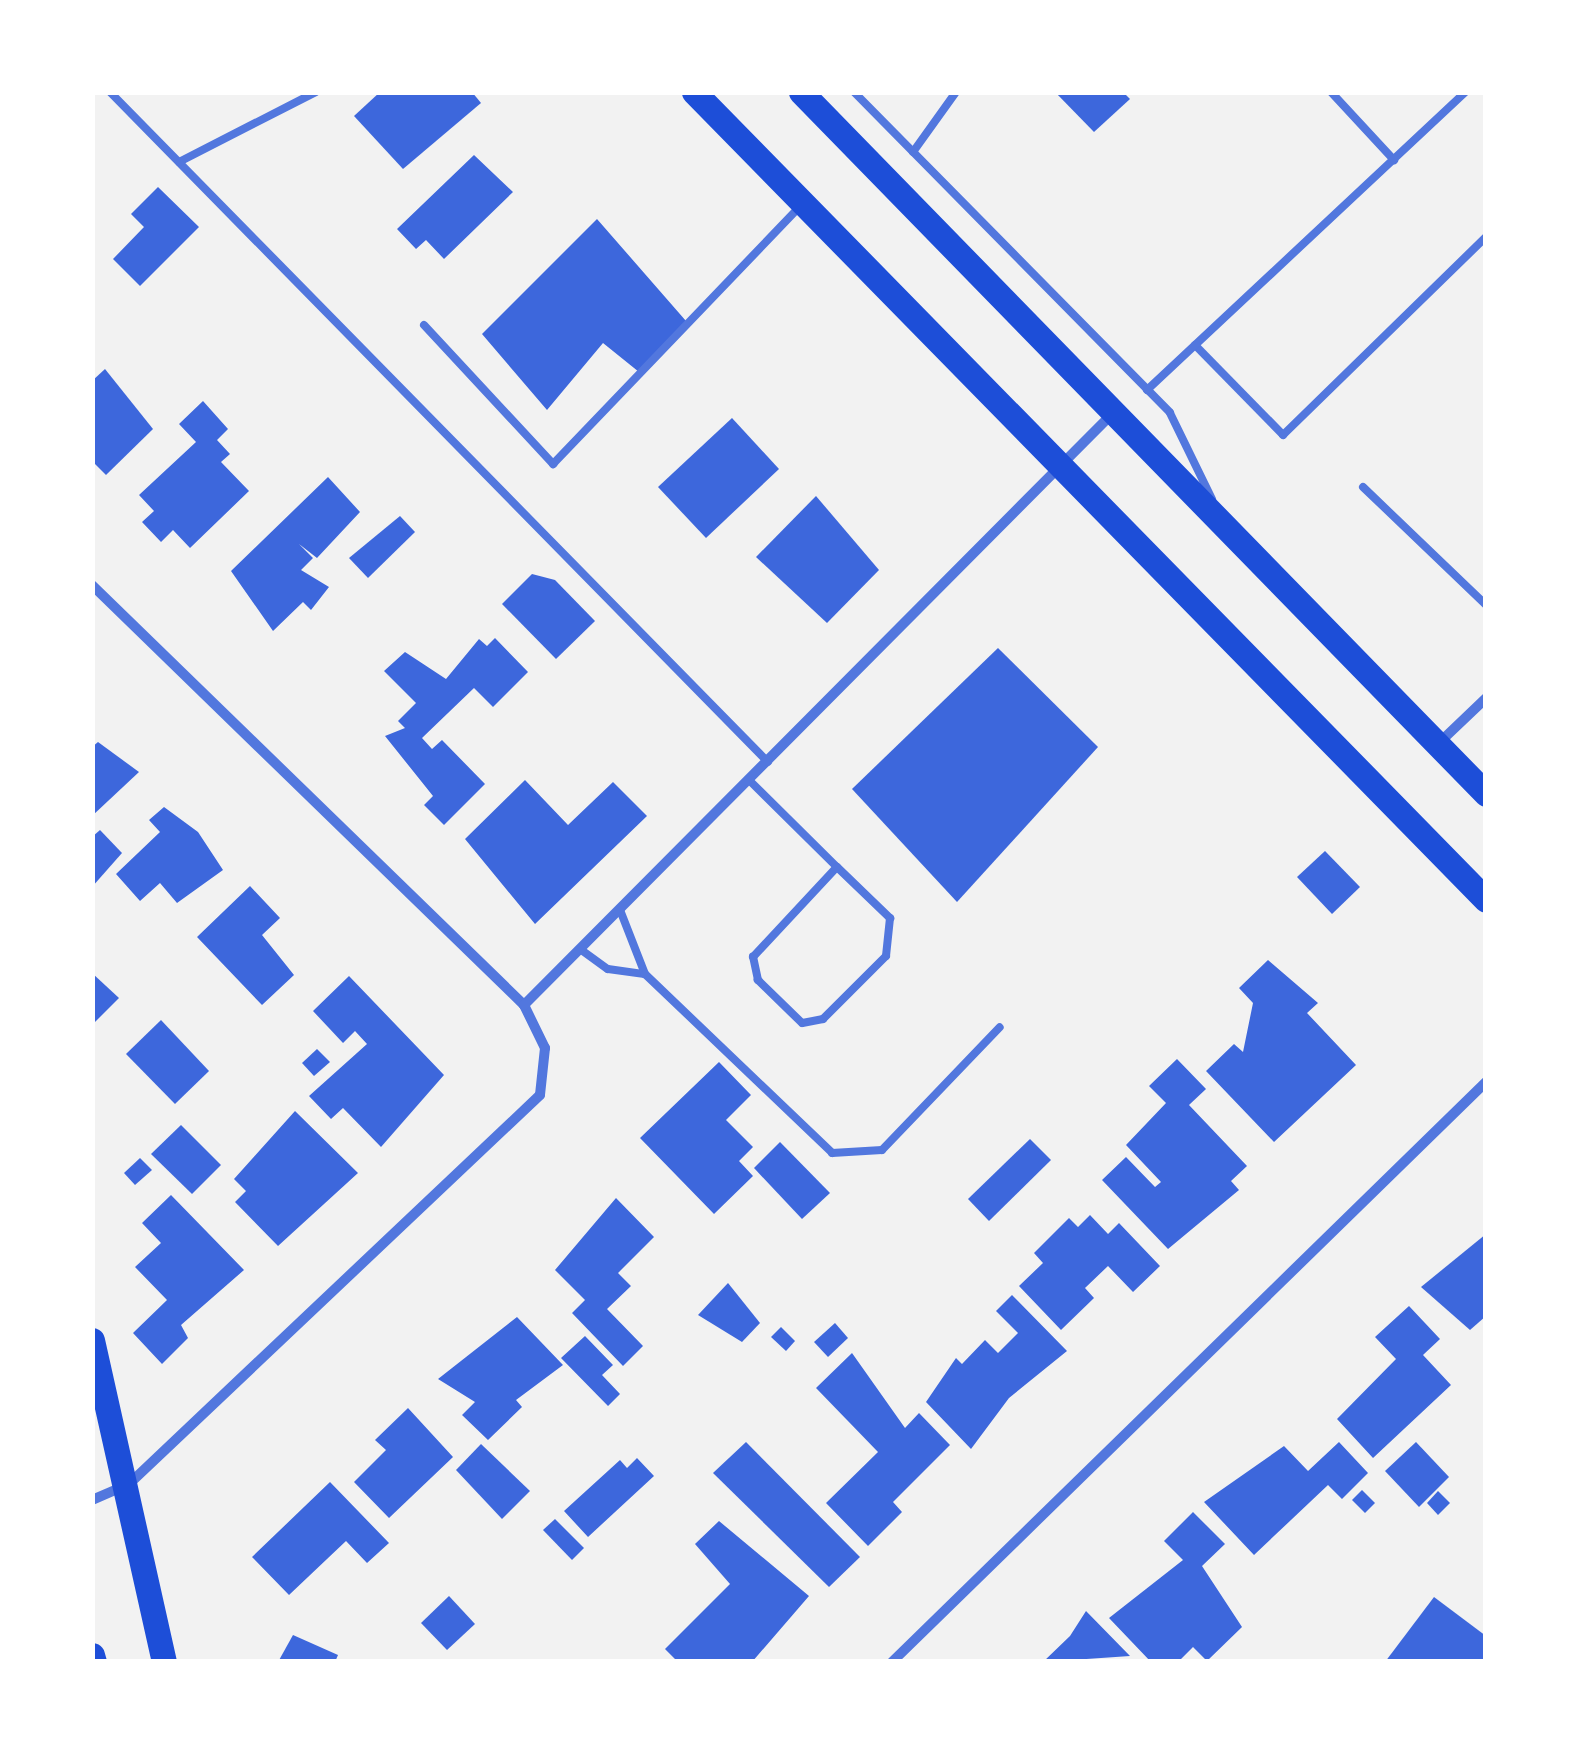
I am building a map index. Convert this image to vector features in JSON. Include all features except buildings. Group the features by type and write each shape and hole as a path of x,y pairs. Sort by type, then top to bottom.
{"main road":[{"path":"694,92 1486,900"},
{"path":"800,92 1486,794"},
{"path":"92,1340 129,1484 164,1662"}],"street":[{"path":"524,1005 1064,467 1113,413"},
{"path":"92,585 524,1005 545,1048 540,1095 129,1484 92,1500"},
{"path":"1437,744 1486,698"},
{"path":"892,1662 1486,1082"}],"lane":[{"path":"110,92 768,762"},
{"path":"179,162 316,92"},
{"path":"854,92 1170,413 1228,530"},
{"path":"913,152 956,92"},
{"path":"1331,92 1394,160"},
{"path":"1147,390 1466,92"},
{"path":"424,325 553,464 803,203"},
{"path":"1195,346 1283,434 1486,237"},
{"path":"1363,486 1486,606"},
{"path":"750,780 890,918 886,956 823,1018 802,1023 758,980 753,957 837,866"},
{"path":"620,910 645,974 844,1155 882,1150 1000,1027"},
{"path":"580,949 608,969 645,974"}]}
